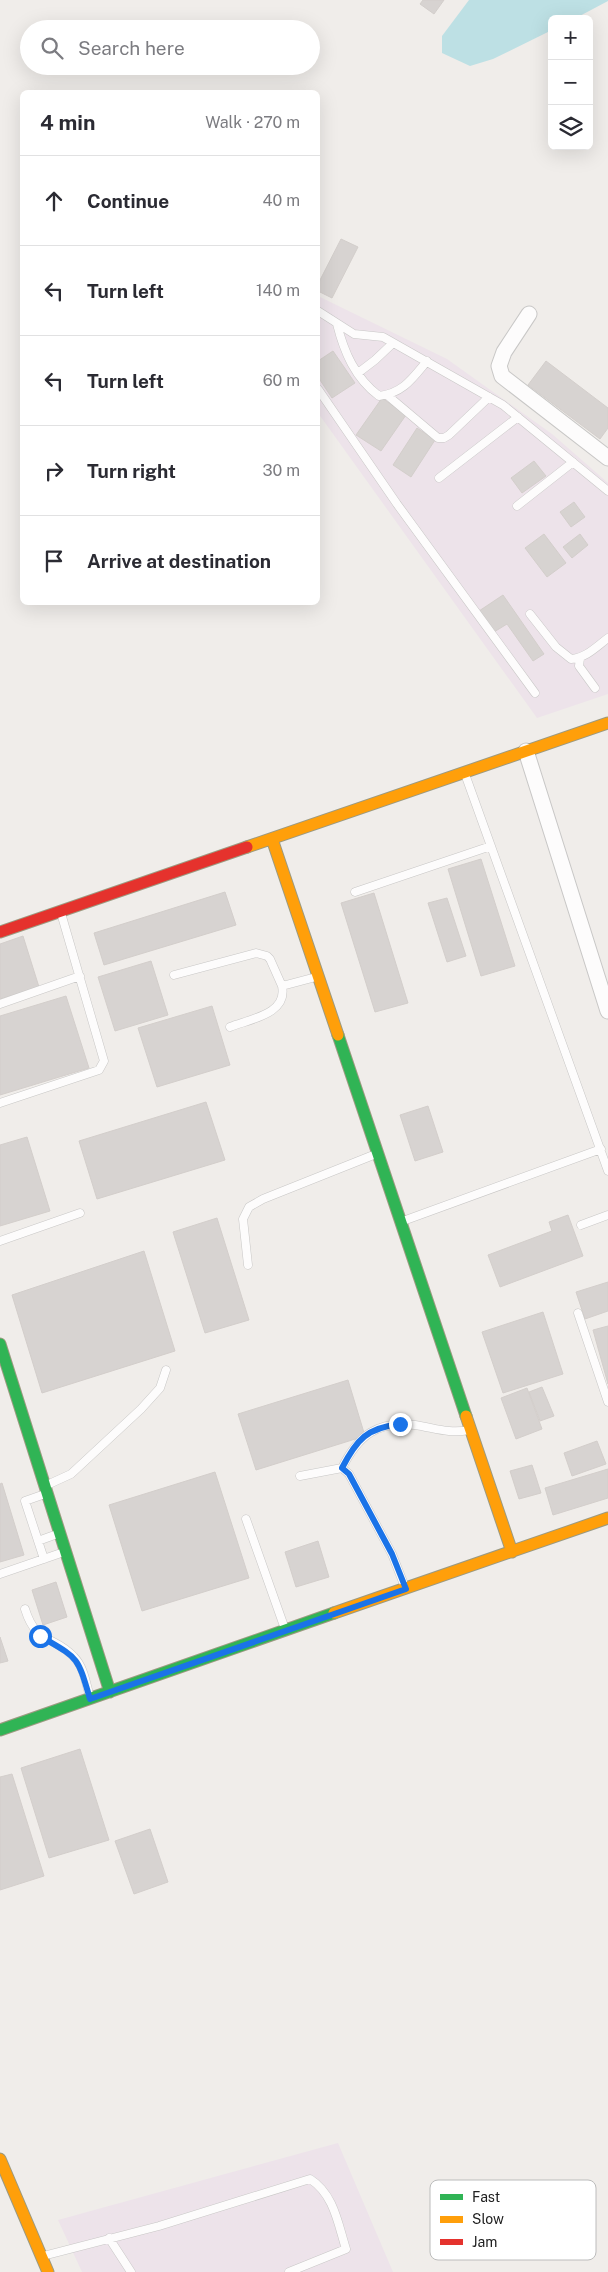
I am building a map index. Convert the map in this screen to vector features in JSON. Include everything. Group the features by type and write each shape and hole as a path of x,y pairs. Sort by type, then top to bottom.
{"street":[{"path":"530,314 504,352 499,366 502,376 608,458"},
{"path":"0,932 608,723"},
{"path":"526,751 608,1011"},
{"path":"272,839 512,1552"},
{"path":"0,1344 110,1692"},
{"path":"0,1730 608,1518"},
{"path":"0,2159 48,2272"}],"lane":[{"path":"320,312 354,334 383,337 489,397 518,417 608,491"},
{"path":"337,324 347,357 366,387 379,396 387,395 403,388 427,361"},
{"path":"358,373 393,343"},
{"path":"320,392 397,504 535,693"},
{"path":"387,395 438,438 444,438 449,435 489,397"},
{"path":"439,478 518,417"},
{"path":"517,506 573,462"},
{"path":"530,614 565,655 571,659 580,658 608,638"},
{"path":"580,658 579,666 595,688"},
{"path":"464,772 608,1171"},
{"path":"355,892 491,846"},
{"path":"0,1103 98,1070 102,1066 104,1055 61,912"},
{"path":"174,975 256,953 267,956 282,986 283,999 277,1007 230,1027"},
{"path":"0,1004 80,976"},
{"path":"282,986 318,976"},
{"path":"401,1222 601,1149"},
{"path":"248,1265 243,1218 248,1208 263,1199 378,1153"},
{"path":"0,1241 80,1213"},
{"path":"581,1225 608,1215"},
{"path":"578,1313 608,1402"},
{"path":"44,1559 25,1501 70,1474 141,1409 160,1388 166,1370"},
{"path":"342,1468 351,1450 372,1430 384,1426 400,1424 454,1432 471,1430"},
{"path":"300,1476 342,1468"},
{"path":"342,1468 349,1474 392,1554 406,1589"},
{"path":"246,1518 286,1631"},
{"path":"38,1540 60,1533"},
{"path":"0,1574 65,1552"},
{"path":"25,1609 30,1624 40,1636 62,1647 74,1656 80,1664 90,1699"},
{"path":"41,2256 159,2226 310,2180 322,2186 330,2198 346,2249 289,2272"},
{"path":"109,2238 131,2272"}],"shaded area":[{"path":"320,297 447,359 552,434 608,483 608,694 537,718 320,416"},
{"path":"338,2143 393,2272 82,2272 58,2220"}],"water":[{"path":"469,0 608,0 582,15 548,15 548,32 493,59 470,66 442,53 442,36"}],"building":[{"path":"423,0 444,0 434,14 420,4"},
{"path":"341,239 358,247 332,298 320,292 320,280"},
{"path":"333,351 355,383 332,398 320,380 320,360"},
{"path":"546,361 608,408 608,428 600,439 528,385"},
{"path":"382,398 406,415 381,451 356,435"},
{"path":"417,428 435,440 411,477 393,465"},
{"path":"534,461 546,476 522,493 511,478"},
{"path":"574,502 585,517 571,527 560,512"},
{"path":"544,534 566,563 547,577 525,548"},
{"path":"580,534 588,545 572,558 563,547"},
{"path":"503,595 544,654 533,661 507,624 494,632 479,611"},
{"path":"481,859 515,966 481,976 448,869"},
{"path":"225,892 236,925 104,965 94,933"},
{"path":"374,893 408,1003 375,1012 341,903"},
{"path":"447,898 466,956 447,962 428,903"},
{"path":"23,936 39,987 0,999 0,944"},
{"path":"151,961 168,1015 115,1031 98,977"},
{"path":"66,996 89,1068 0,1095 0,1016"},
{"path":"212,1006 230,1065 157,1087 138,1028"},
{"path":"206,1102 225,1160 97,1199 79,1141"},
{"path":"428,1106 443,1152 415,1161 400,1115"},
{"path":"27,1137 50,1211 0,1226 0,1145"},
{"path":"568,1215 583,1256 500,1287 488,1255 552,1231 549,1222"},
{"path":"217,1218 249,1320 205,1333 173,1232"},
{"path":"144,1251 175,1351 42,1393 12,1295"},
{"path":"608,1282 608,1311 585,1319 576,1292"},
{"path":"543,1312 563,1374 503,1393 482,1332"},
{"path":"608,1326 608,1384 593,1330"},
{"path":"348,1380 365,1436 256,1470 238,1414"},
{"path":"542,1387 554,1416 540,1421 529,1392"},
{"path":"527,1388 542,1429 516,1439 501,1398"},
{"path":"597,1441 606,1464 572,1476 564,1453"},
{"path":"532,1465 541,1493 519,1499 510,1471"},
{"path":"608,1469 608,1498 553,1515 545,1488"},
{"path":"215,1472 249,1578 142,1611 109,1505"},
{"path":"2,1483 24,1555 0,1562 0,1484"},
{"path":"318,1541 329,1577 296,1587 285,1552"},
{"path":"56,1582 67,1617 43,1625 32,1590"},
{"path":"0,1637 8,1661 0,1663"},
{"path":"80,1749 109,1840 49,1858 21,1768"},
{"path":"12,1774 44,1876 0,1890 0,1777"},
{"path":"150,1829 168,1882 134,1894 115,1841"}],"traffic: fast":[{"path":"338,1035 466,1416"},
{"path":"0,1344 110,1692"},
{"path":"0,1730 334,1613"}],"traffic: slow":[{"path":"247,847 608,723"},
{"path":"272,839 338,1035"},
{"path":"466,1416 512,1552"},
{"path":"334,1613 608,1518"},
{"path":"0,2159 48,2272"}],"traffic: jam":[{"path":"0,932 247,847"}],"route":[{"path":"40,1636 62,1647 74,1656 80,1664 90,1699 406,1589 392,1554 349,1474 342,1468 351,1450 372,1430 400,1424"}]}
